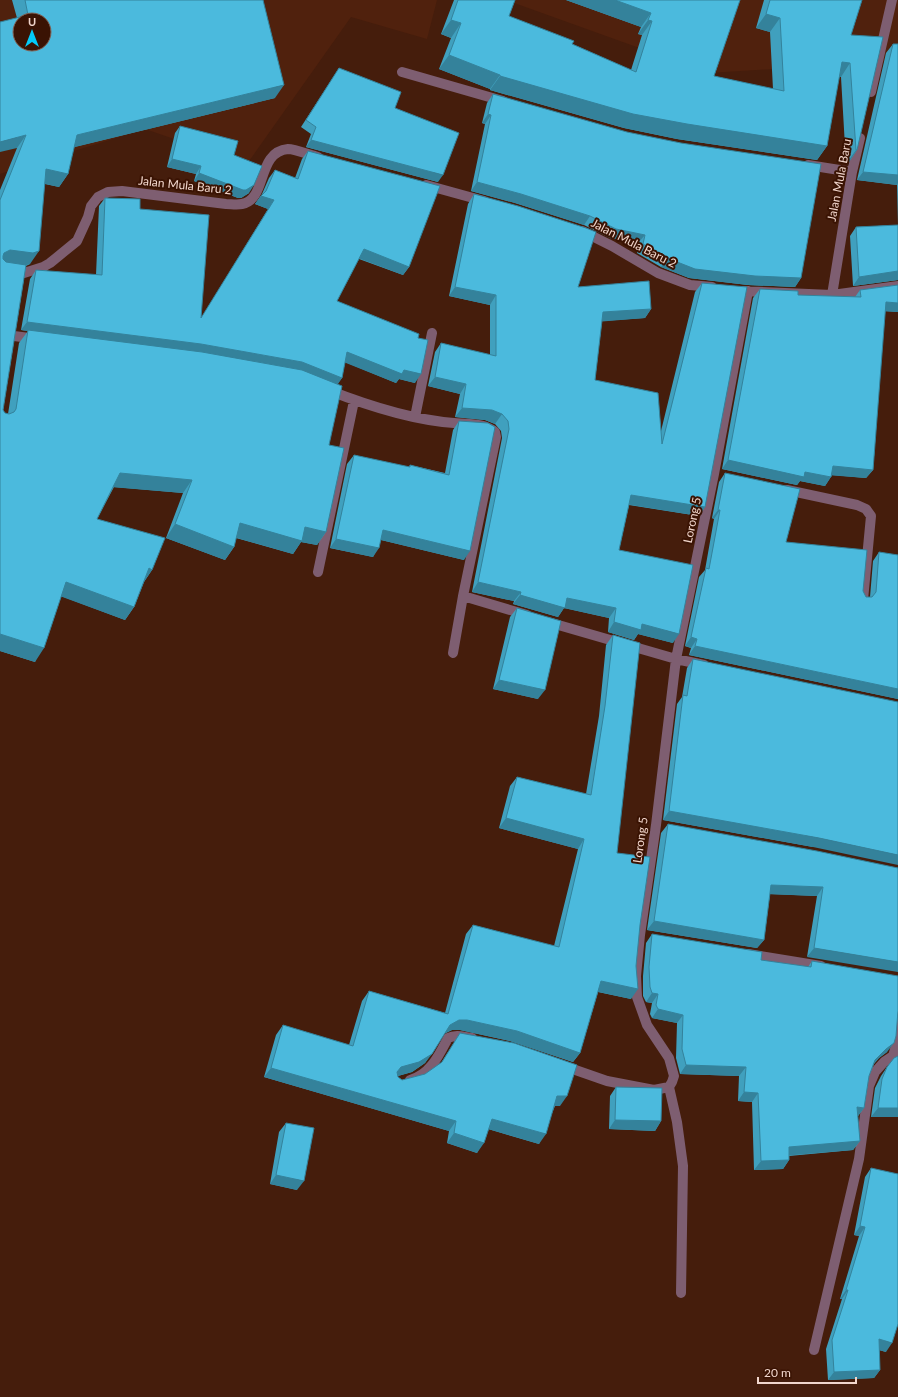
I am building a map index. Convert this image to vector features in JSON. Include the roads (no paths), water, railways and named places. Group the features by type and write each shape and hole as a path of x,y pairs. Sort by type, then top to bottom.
{"street":[{"path":"868,104 892,0"},
{"path":"402,72 516,104"},
{"name":"Jalan Mula Baru","path":"832,295 852,172 862,127"},
{"name":"Jalan Mula Baru 2","path":"0,270 23,277 50,263 77,240 88,217 91,206 98,197 108,192 122,191 226,204 242,204 254,197 269,161 276,153 289,149 327,159"},
{"path":"797,163 852,172"},
{"path":"420,184 497,204"},
{"name":"Jalan Mula Baru 2","path":"575,229 612,246 658,273 690,285 719,288"},
{"path":"733,290 748,292 832,295 898,286"},
{"name":"Lorong 5","path":"669,1087 674,1076 669,1058 647,1025 637,997 636,976 644,936 660,826 676,659 718,475 748,292"},
{"path":"415,417 432,333"},
{"path":"14,336 45,340"},
{"path":"321,387 354,401 415,417 445,423 483,426 495,432 496,437 463,596 453,653"},
{"path":"318,572 354,401"},
{"path":"774,487 857,505 866,509 871,516 863,600"},
{"path":"463,596 676,659 714,667"},
{"path":"742,953 828,967"},
{"path":"814,1350 859,1159 869,1086 875,1072 884,1062 893,1056 896,1046 898,1021"},
{"path":"402,1082 415,1078 430,1068 448,1038 452,1036 459,1036 483,1041"},
{"path":"557,1064 607,1081 654,1090 669,1087 677,1122 683,1166 681,1293"}]}
